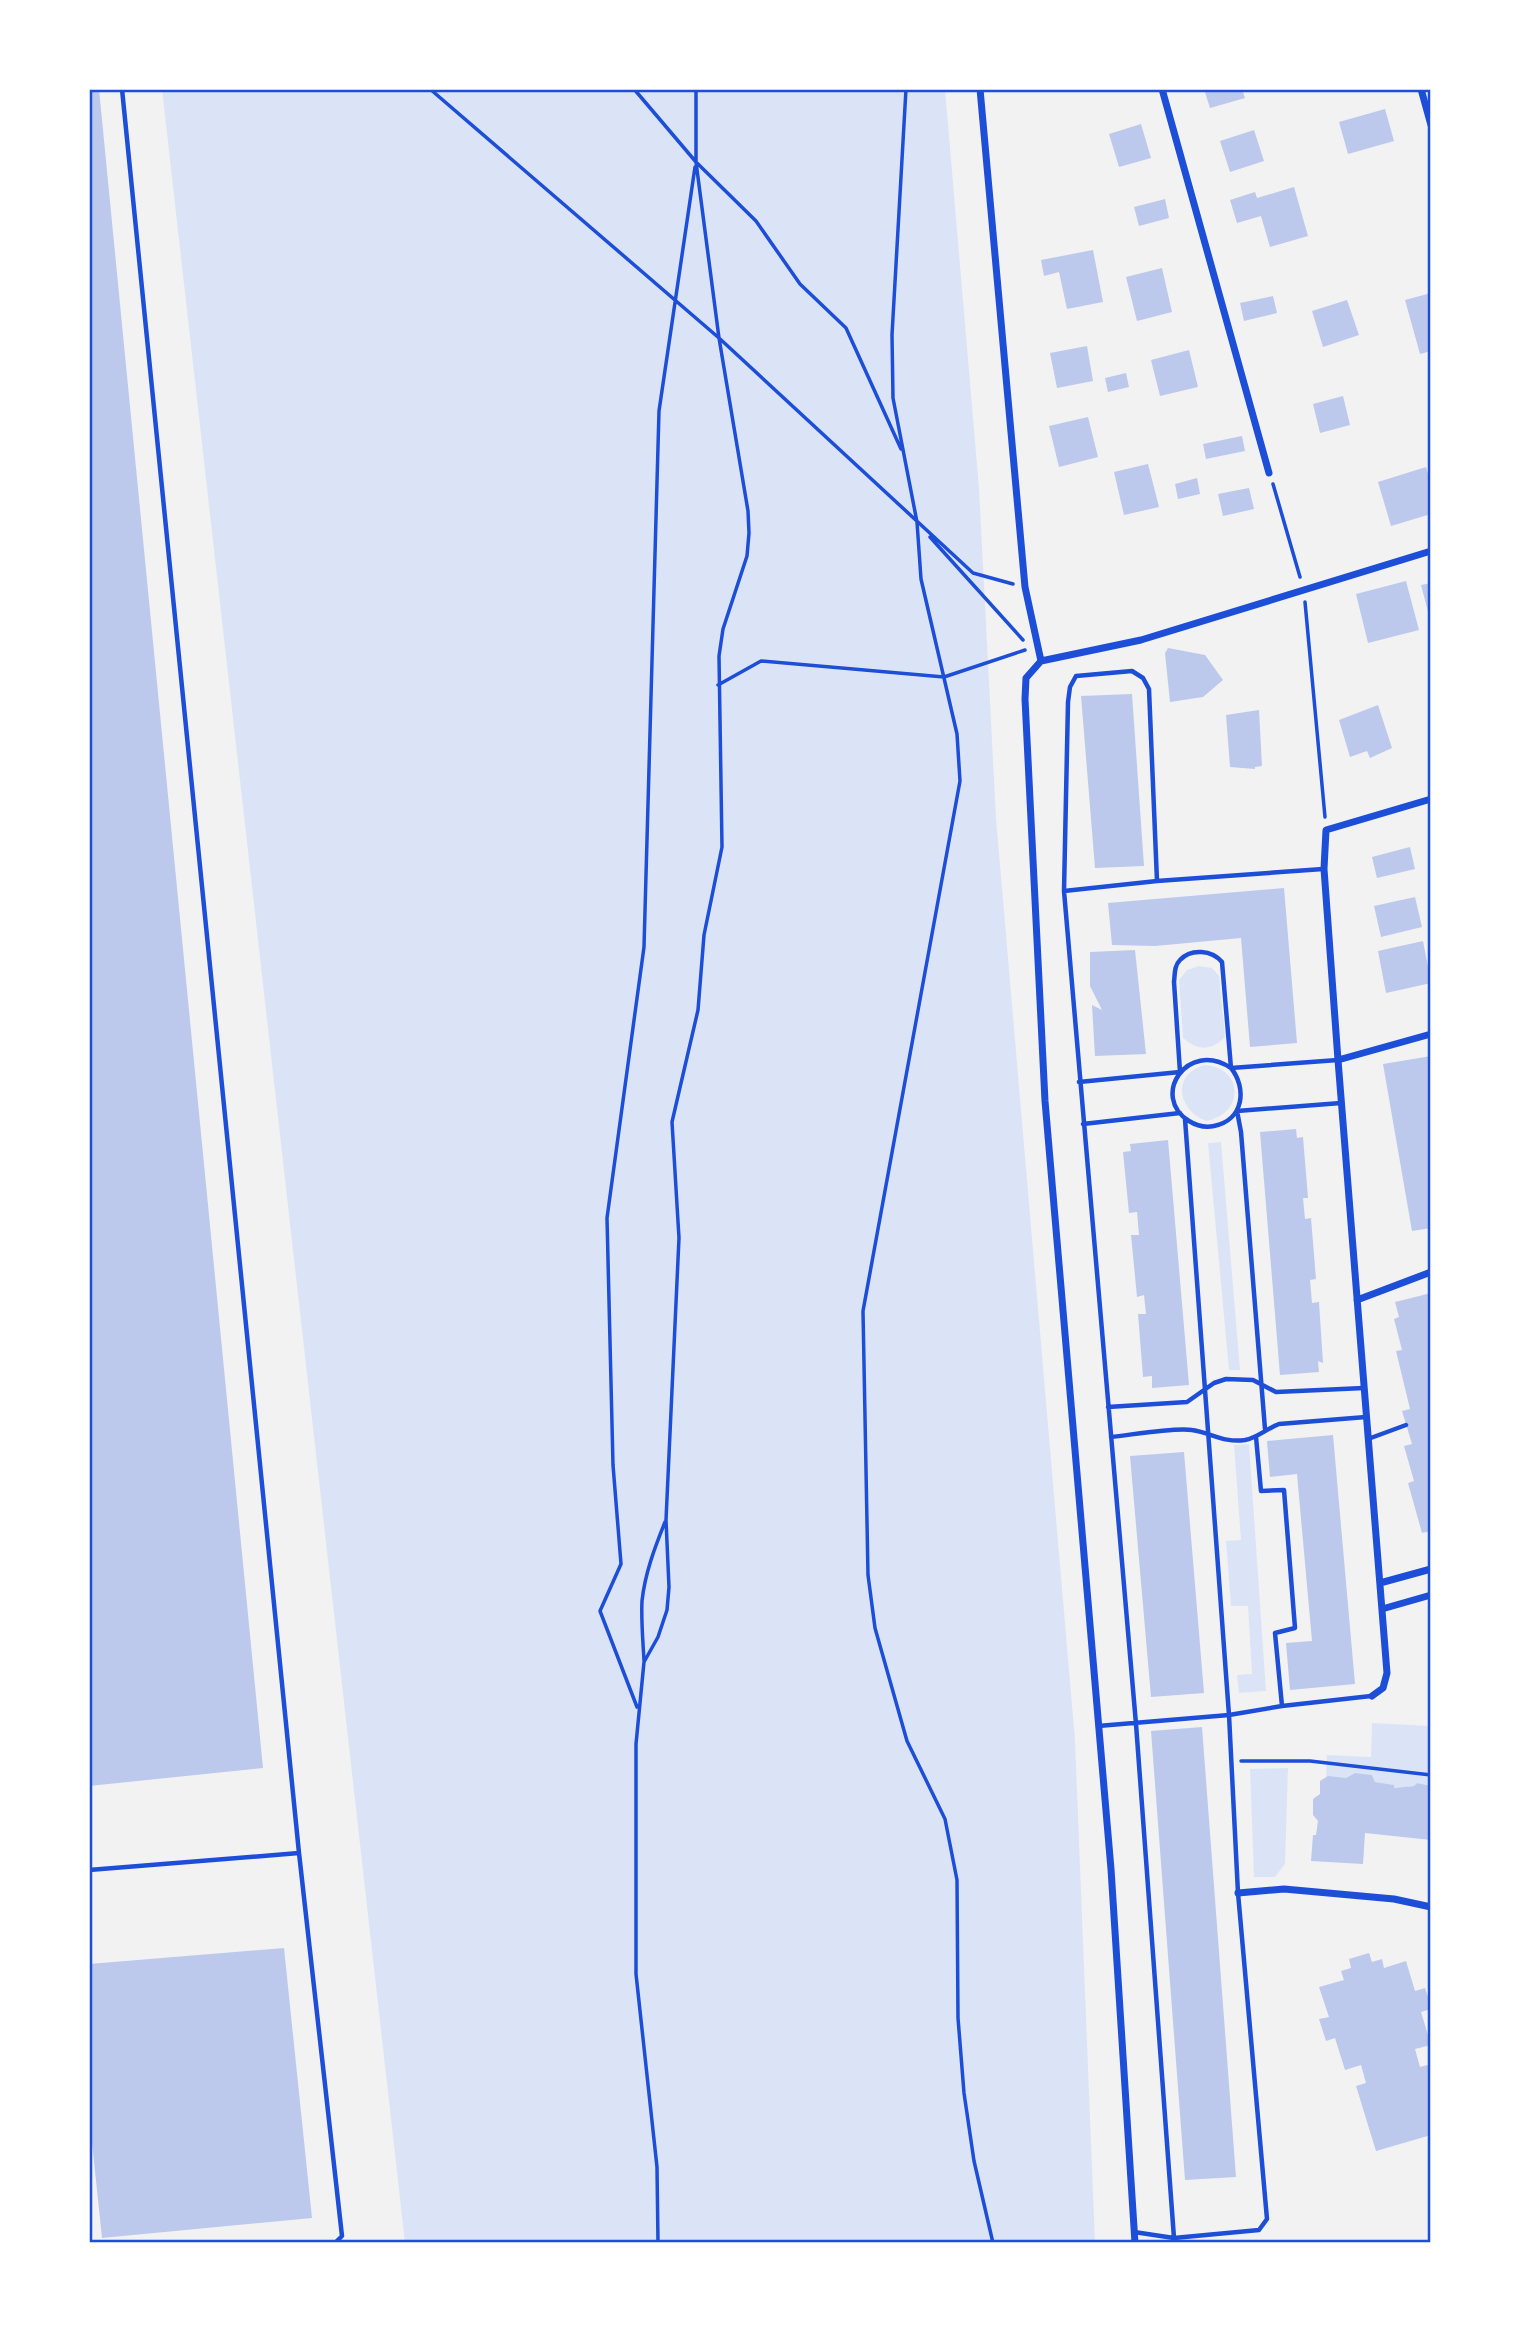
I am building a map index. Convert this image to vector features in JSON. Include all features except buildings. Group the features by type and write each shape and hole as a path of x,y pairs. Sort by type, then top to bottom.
{"street":[{"path":"980,89 1025,587 1041,661"},
{"path":"1161,89 1269,473"},
{"path":"1421,89 1431,125"},
{"path":"1135,2243 1111,1869 1045,1101 1026,678 1041,661 1141,640 1431,551"},
{"path":"1372,1696 1383,1688 1387,1673 1324,869 1326,830 1431,799"},
{"path":"1338,1060 1431,1034"},
{"path":"1357,1300 1431,1272"},
{"path":"1380,1583 1431,1569"},
{"path":"1382,1609 1431,1595"},
{"path":"1238,1893 1284,1889 1394,1899 1431,1907"}],"lane":[{"path":"122,89 299,1853 342,2236 335,2243"},
{"path":"1157,881 1149,689 1143,678 1132,671 1076,677 1070,687 1068,702 1064,891 1136,1724 1174,2238"},
{"path":"1064,891 1157,881 1324,869"},
{"path":"1079,1082 1180,1072 1197,1060 1221,1061 1238,1077 1242,1088 1237,1111 1229,1120 1208,1127 1197,1126 1180,1113 1173,1093 1180,1072 1175,968 1181,958 1192,953 1216,955 1222,962 1231,1068"},
{"path":"1231,1068 1338,1060"},
{"path":"1237,1111 1342,1103"},
{"path":"1237,1111 1241,1132 1265,1429"},
{"path":"1083,1124 1180,1113"},
{"path":"1134,2232 1174,2238 1259,2230 1267,2219 1238,1893 1229,1715 1185,1119"},
{"path":"1108,1407 1187,1402 1205,1392 1214,1383 1226,1379 1241,1378 1262,1384 1276,1392 1364,1388"},
{"path":"1111,1437 1191,1430 1230,1441 1256,1437 1265,1429 1279,1424 1366,1418"},
{"path":"1368,1438 1406,1425"},
{"path":"1256,1437 1261,1491 1284,1490 1295,1628 1275,1633 1282,1706"},
{"path":"1098,1726 1229,1715 1372,1696"},
{"path":"89,1870 299,1853"}],"path":[{"path":"430,89 719,338 973,573 1025,587"},
{"path":"634,89 696,162 756,221 800,284 846,328 904,456"},
{"path":"644,1662 667,1610 669,1587 666,1520 678,1238 672,1122 698,1010 704,935 722,847 718,685 723,629 747,556 749,533 748,510 719,338 696,162 696,89"},
{"path":"906,89 892,335 893,398 917,522 921,579 957,734 960,781 863,1311 868,1575 875,1628 907,1741 945,1819 957,1880 958,2018 964,2093 974,2161 993,2243"},
{"path":"638,1709 600,1611 621,1564 613,1465 607,1218 644,947 659,411 696,162"},
{"path":"1269,473 1304,590 1326,830"},
{"path":"718,685 761,661 944,677 1030,649 917,522"},
{"path":"658,2243 657,2167 636,1974 638,1709 644,1662 644,1585 666,1520"},
{"path":"1231,1761 1310,1761 1431,1774"}],"shaded area":[{"path":"162,89 945,89 979,488 996,818 1075,1740 1095,2243 405,2243"},
{"path":"1199,966 1212,968 1219,976 1225,1037 1215,1045 1204,1048 1183,1038 1179,980 1187,970"},
{"path":"1204,1065 1227,1074 1235,1091 1228,1110 1219,1117 1206,1121 1189,1109 1182,1093 1186,1076"},
{"path":"1221,1142 1240,1370 1229,1370 1208,1143"},
{"path":"1249,1444 1266,1691 1239,1693 1237,1675 1252,1674 1248,1606 1231,1606 1226,1541 1241,1540 1234,1445"},
{"path":"1372,1723 1431,1726 1431,1786 1417,1783 1414,1786 1394,1788 1393,1785 1375,1782 1372,1775 1355,1773 1346,1778 1326,1777 1327,1755 1371,1757"},
{"path":"1288,1768 1285,1864 1275,1877 1254,1877 1250,1769"}]}
